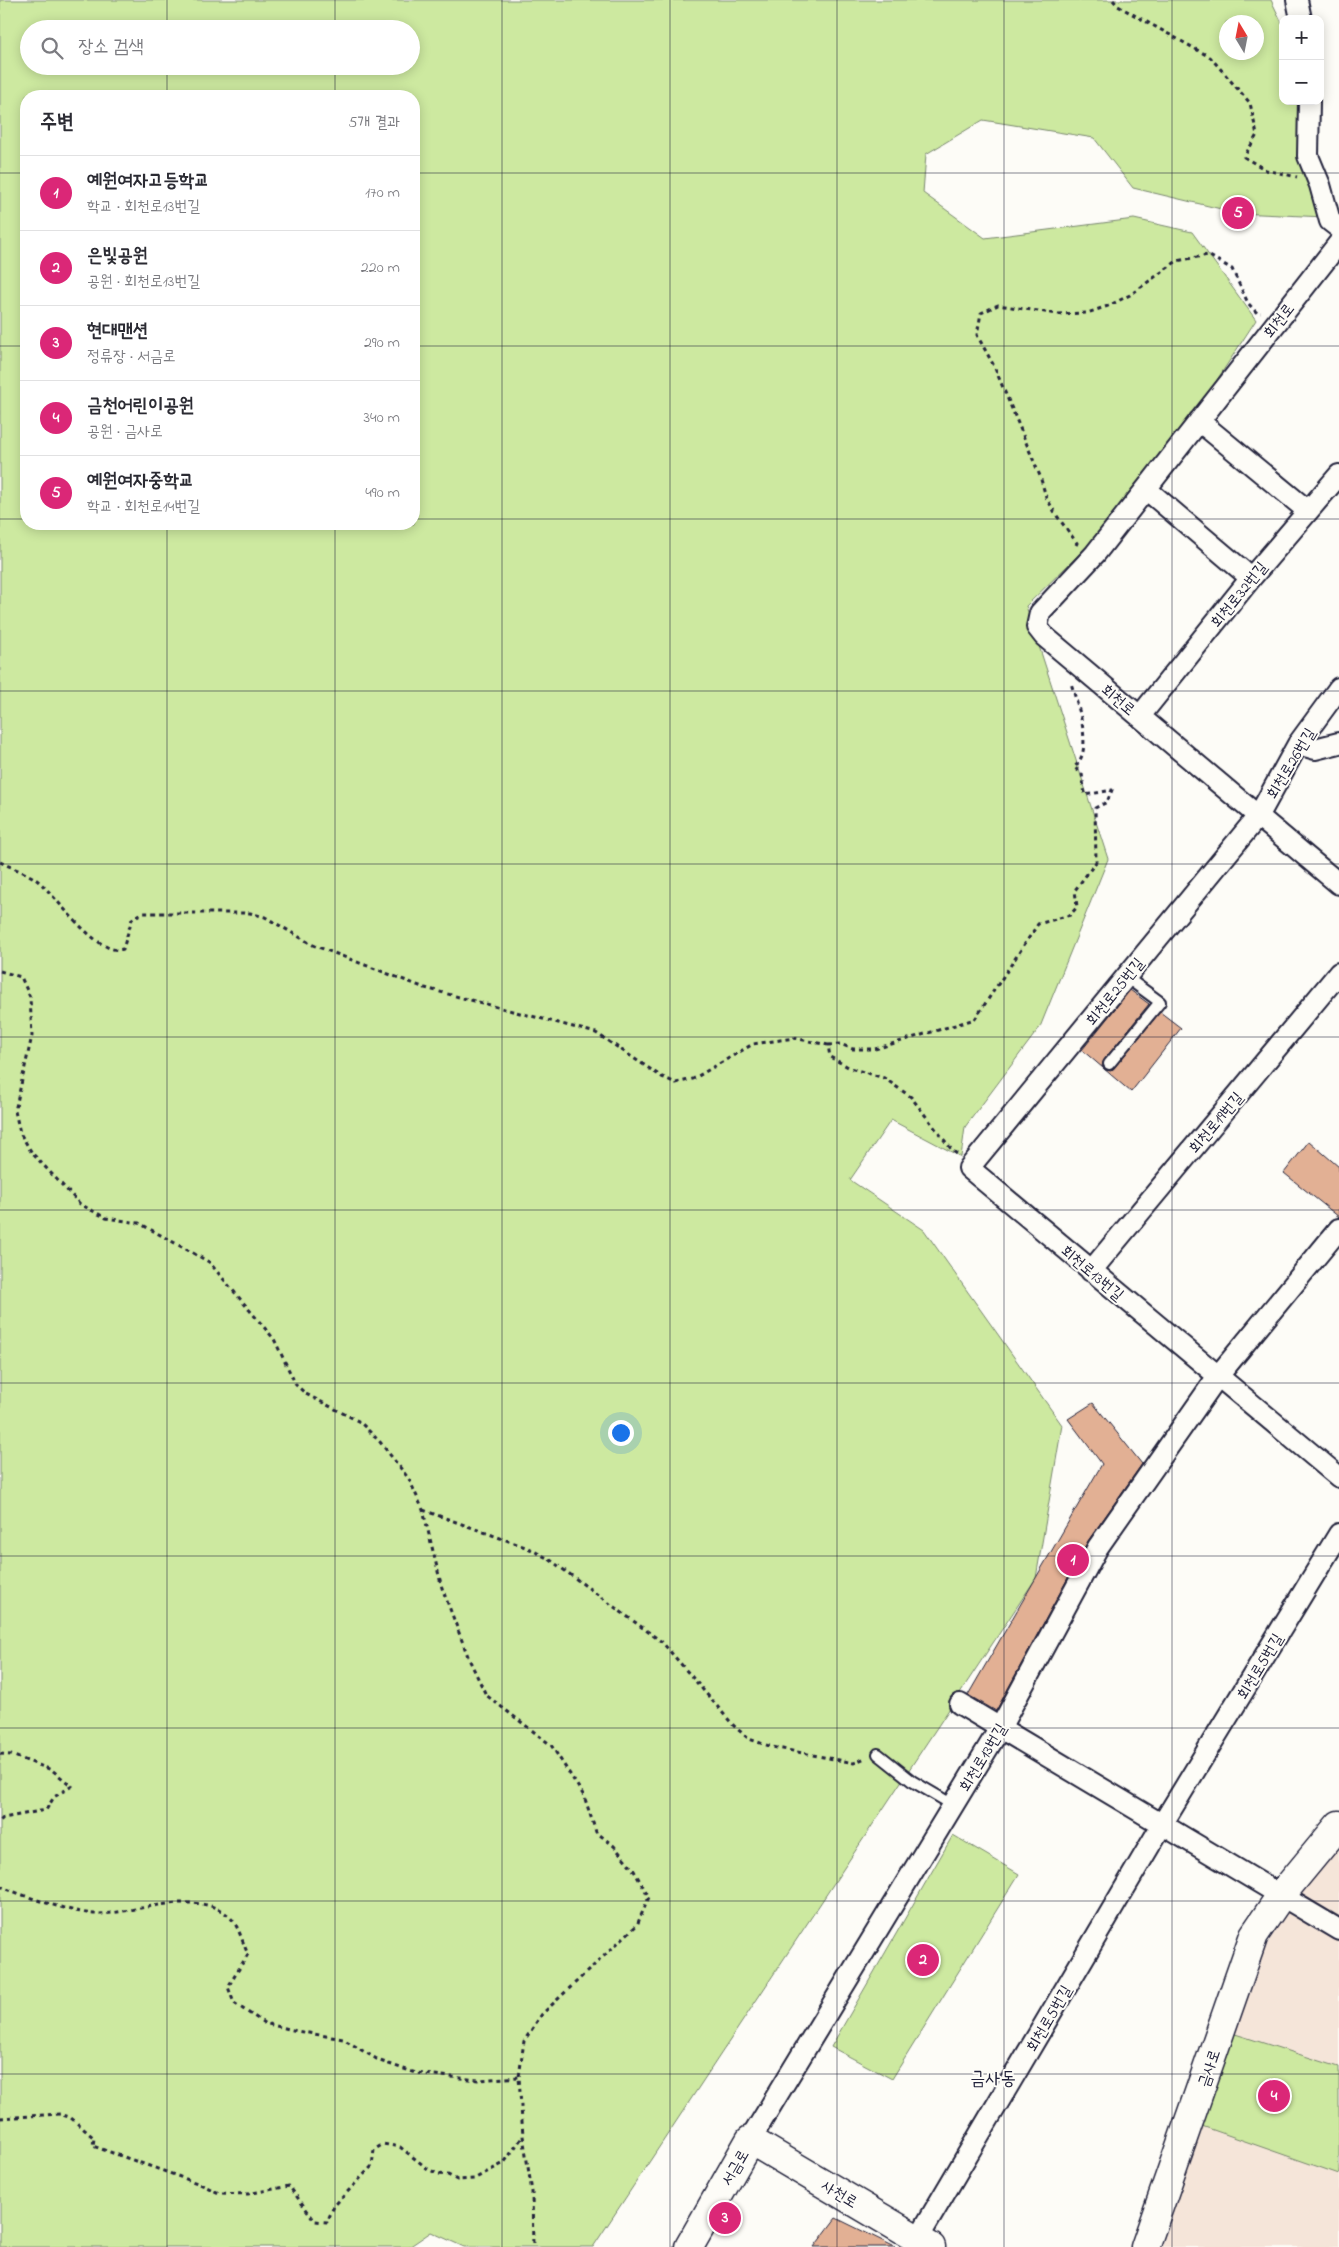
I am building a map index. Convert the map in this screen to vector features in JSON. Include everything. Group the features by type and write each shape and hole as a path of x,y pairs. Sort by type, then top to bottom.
{"main road":[{"name":"금사로","path":"1145,2247 1254,1935 1282,1894 1339,1825"},
{"name":"사천로","path":"750,2140 920,2244"},
{"name":"서금로","path":"689,2247 750,2140"}],"street":[{"path":"1297,0 1300,15"},
{"path":"1309,105 1308,156 1320,185 1330,221 1339,228"},
{"name":"회천로","path":"1339,243 1095,554 1040,612 1037,627 1044,636 1339,884"},
{"path":"1199,421 1308,511"},
{"name":"회천로32번길","path":"1140,716 1251,578 1339,475"},
{"path":"1146,489 1251,578"},
{"name":"회천로26번길","path":"1259,815 1298,744 1339,688"},
{"path":"1298,744 1315,748 1339,744"},
{"name":"회천로25번길","path":"969,1168 1259,815"},
{"name":"회천로19번길","path":"1091,1271 1339,973"},
{"name":"회천로13번길","path":"969,1168 1218,1376"},
{"name":"회천로13번길","path":"750,2140 1000,1728 1098,1547 1218,1376 1339,1229"},
{"path":"1218,1376 1339,1477"},
{"name":"회천로5번길","path":"920,2244 1162,1824 1339,1534"},
{"path":"960,1704 1282,1894 1339,1930"}],"lane":[{"path":"1109,1064 1160,1002 1126,976"},
{"path":"878,1754 912,1781 953,1805"}],"path":[{"path":"1113,0 1118,6 1210,57 1250,103 1257,135 1244,157 1266,170 1304,178 1320,185"},
{"path":"0,862 37,881 93,937 108,949 118,951 123,949 132,919 142,913 250,913 265,917 312,945 425,988 596,1033 676,1083 693,1079 753,1044 763,1041 794,1038 828,1045 830,1057 850,1068 884,1078 911,1097 952,1150 961,1157 969,1168"},
{"path":"0,971 21,977 30,997 32,1036 15,1111 20,1133 32,1153 80,1204 106,1218 139,1224 209,1262 274,1339 296,1385 306,1394 360,1422 380,1442 409,1479 423,1510 442,1588 468,1659 486,1695 551,1745 584,1796 596,1832 614,1846 633,1869 649,1897 636,1925 542,2014 524,2041 518,2077 523,2136 532,2192 533,2247"},
{"path":"423,1510 528,1548 557,1565 662,1642 734,1726 749,1739 772,1747 854,1762 878,1754"},
{"path":"0,1754 10,1755 52,1770 72,1786 54,1798 46,1810 3,1818 0,1821"},
{"path":"0,1886 65,1908 98,1914 191,1902 222,1911 234,1923 248,1954 228,1987 234,2003 264,2023 342,2039 380,2061 416,2073 478,2080 518,2077"},
{"path":"0,2118 60,2114 71,2118 94,2138 93,2146 200,2184 218,2193 248,2194 289,2186 315,2220 327,2222 334,2206 372,2166 374,2150 383,2144 400,2147 428,2169 438,2174 448,2174 457,2180 474,2179 504,2163 523,2136"}],"shaded area":[{"path":"1339,1842 1339,2247 1162,2247 1245,1986 1291,1900"}],"green space":[{"path":"0,0 1271,0 1279,17 1279,105 1307,105 1325,217 1238,213 1133,188 1094,138 983,120 926,154 923,193 985,238 1134,219 1192,232 1256,320 1146,489 1026,606 1108,859 1040,1027 965,1127 961,1157 891,1120 850,1180 924,1230 1062,1425 1036,1578 593,2247 464,2247 431,2232 409,2247 0,2247"},
{"path":"953,1835 1019,1874 892,2079 831,2047"},
{"path":"1232,2033 1339,2067 1339,2174 1199,2125"}],"building":[{"path":"1130,990 1149,1004 1104,1060 1102,1066 1104,1069 1082,1050"},
{"path":"1160,1012 1181,1028 1131,1092 1105,1070 1111,1071 1114,1068"},
{"path":"1309,1141 1339,1167 1339,1217 1284,1173"},
{"path":"1093,1403 1142,1464 1088,1541 996,1711 968,1695 1102,1464 1068,1419"},
{"path":"836,2218 895,2247 814,2247"}],"place":[{"name":"예원여자중학교","path":"1238,213"},
{"name":"예원여자고등학교","path":"1073,1560"},
{"name":"은빛공원","path":"923,1960"},
{"name":"금천어린이공원","path":"1274,2096"},
{"name":"현대맨션","path":"725,2218"}],"district":[{"name":"금사동","path":"993,2077"}]}
